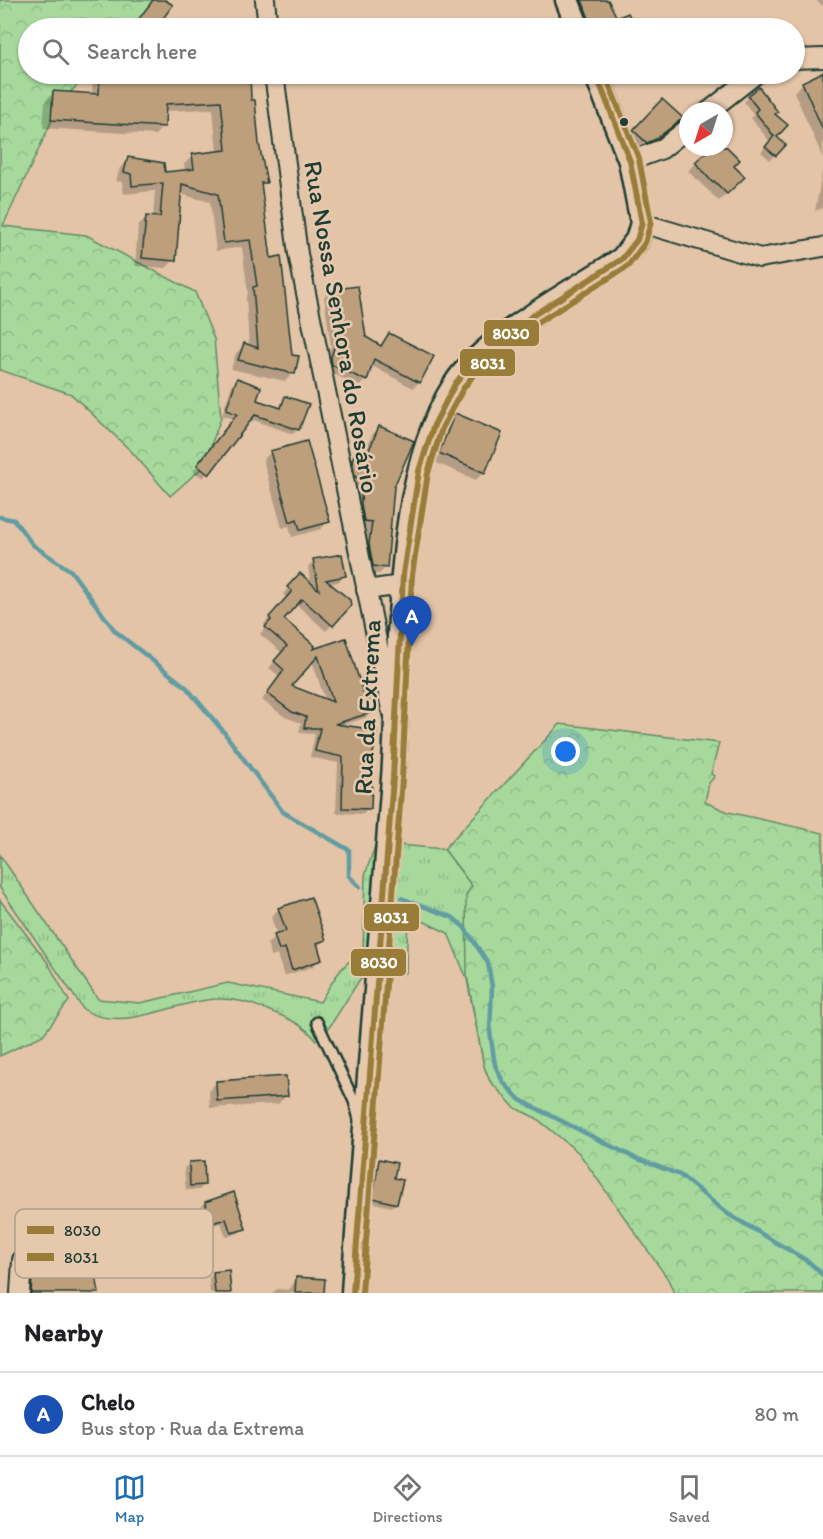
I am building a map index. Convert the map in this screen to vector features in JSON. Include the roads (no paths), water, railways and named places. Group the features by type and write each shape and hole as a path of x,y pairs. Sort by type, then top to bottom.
{"street":[{"path":"265,0 267,18"},
{"path":"567,0 574,18"},
{"path":"805,59 823,58"},
{"name":"Rua Nossa Senhora do Rosário","path":"275,84 298,254 396,734"},
{"path":"600,84 630,161 642,223 760,258 823,247"},
{"path":"720,102 743,84"},
{"path":"630,161 662,150 679,136"},
{"name":"Rua da Extrema","path":"353,1293 363,1135 396,734 402,585 418,470 436,421 454,386 469,365 495,342 622,259 637,240 642,223"},
{"path":"366,590 402,585"},
{"path":"20,1293 21,1278"}],"lane":[{"path":"317,1022 354,1101 363,1135"}],"waterway":[{"path":"0,517 14,520 33,545 71,571 115,631 186,687 223,731 283,812 349,850 349,876 360,887"},
{"path":"401,898 452,917 464,927 488,963 492,987 490,1032 495,1065 503,1082 520,1100 633,1157 680,1175 728,1214 809,1262 823,1275"}],"place":[{"name":"Chelo","path":"412,646"}]}
